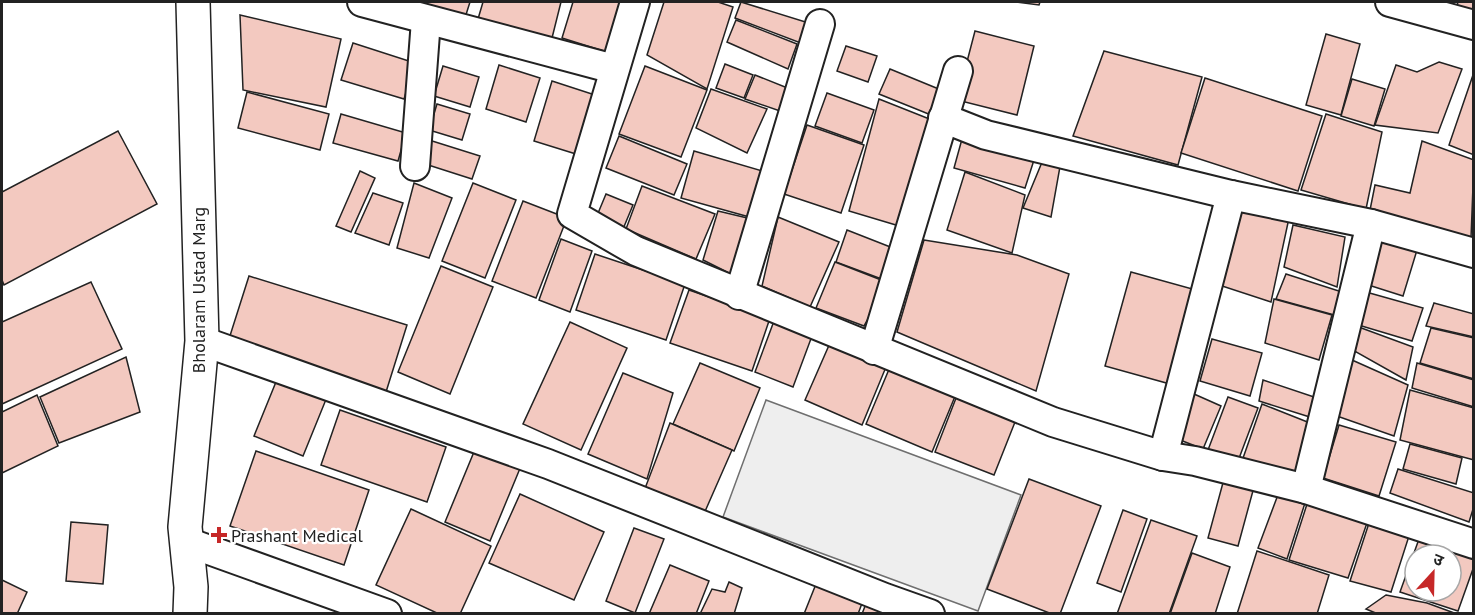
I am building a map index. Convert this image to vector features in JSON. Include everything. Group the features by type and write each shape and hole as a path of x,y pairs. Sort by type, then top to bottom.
{"street":[{"name":"Bholaram Ustad Marg","path":"190,614 191,587 185,527 202,341 193,2"},
{"path":"362,2 614,69"},
{"path":"635,2 572,214 636,251 1053,422 1163,456 1195,461 1306,489 1473,544"},
{"path":"1398,3 1473,25"},
{"path":"415,166 426,20"},
{"path":"739,295 820,24"},
{"path":"873,350 958,71"},
{"path":"943,118 986,135 1231,195 1371,224 1473,253"},
{"path":"1163,456 1231,195"},
{"path":"1306,489 1371,224"},
{"path":"202,341 548,464 930,614"},
{"path":"187,542 387,614"}],"shaded area":[{"path":"766,400 1021,495 978,611 723,517"}],"building":[{"path":"416,2 470,2 464,21 414,6"},
{"path":"483,2 561,2 552,38 478,19"},
{"path":"573,2 628,2 613,54 562,38"},
{"path":"664,2 718,2 733,7 707,89 647,55"},
{"path":"741,2 812,24 806,45 735,18"},
{"path":"1016,2 1040,2 1039,5"},
{"path":"1458,2 1474,2 1474,15 1456,9"},
{"path":"240,15 341,39 326,107 243,90"},
{"path":"736,20 797,44 788,69 727,42"},
{"path":"975,31 1034,46 1017,115 957,100"},
{"path":"1326,34 1360,44 1341,115 1306,105"},
{"path":"353,43 415,63 404,99 341,80"},
{"path":"846,46 877,56 868,82 837,71"},
{"path":"1104,51 1202,77 1178,165 1073,136"},
{"path":"1439,62 1462,69 1438,133 1375,125 1396,65 1417,72"},
{"path":"725,64 753,75 744,98 716,88"},
{"path":"499,65 540,78 526,122 486,109"},
{"path":"443,66 479,77 470,107 434,96"},
{"path":"645,66 707,90 681,157 619,134"},
{"path":"890,69 946,92 936,117 879,94"},
{"path":"755,75 790,89 783,112 745,99"},
{"path":"1474,76 1474,155 1449,145"},
{"path":"1205,78 1322,116 1298,191 1181,153"},
{"path":"1352,79 1385,89 1374,126 1341,116"},
{"path":"552,81 595,95 576,154 534,141"},
{"path":"711,89 767,109 747,153 696,128"},
{"path":"247,92 329,114 320,150 238,128"},
{"path":"827,93 874,110 862,143 815,126"},
{"path":"879,99 937,122 906,228 849,211"},
{"path":"437,104 470,114 462,140 429,130"},
{"path":"341,114 406,133 398,161 333,143"},
{"path":"1326,114 1382,132 1366,209 1301,190"},
{"path":"807,125 864,145 841,213 784,194"},
{"path":"118,131 157,204 4,285 2,280 2,192"},
{"path":"619,136 687,164 674,195 606,168"},
{"path":"962,139 1034,160 1025,188 954,168"},
{"path":"429,140 480,156 472,179 422,163"},
{"path":"1422,141 1474,160 1471,238 1370,210 1375,185 1410,193"},
{"path":"694,151 766,172 753,218 681,198"},
{"path":"1045,155 1061,161 1051,217 1023,208"},
{"path":"360,171 375,178 351,232 336,226"},
{"path":"965,172 1025,195 1012,253 947,230"},
{"path":"414,183 452,198 429,258 397,248"},
{"path":"473,183 516,200 485,278 442,261"},
{"path":"642,186 715,214 696,259 626,229"},
{"path":"373,193 403,203 389,245 355,233"},
{"path":"606,194 633,205 623,229 596,218"},
{"path":"523,201 567,218 536,298 492,281"},
{"path":"1235,205 1289,218 1271,302 1216,284"},
{"path":"718,211 760,221 733,275 703,260"},
{"path":"778,217 839,242 810,307 762,286"},
{"path":"1293,225 1345,237 1337,287 1284,267"},
{"path":"847,230 898,250 887,281 836,262"},
{"path":"1376,238 1417,250 1403,296 1362,283"},
{"path":"561,239 592,251 570,312 539,300"},
{"path":"924,240 1017,255 1069,274 1036,391 897,332"},
{"path":"595,254 685,284 666,340 576,310"},
{"path":"835,262 889,283 864,326 816,308"},
{"path":"441,266 493,287 450,394 398,372"},
{"path":"1131,272 1196,290 1170,384 1105,366"},
{"path":"1286,274 1345,293 1338,316 1276,299"},
{"path":"249,276 407,325 386,392 228,342"},
{"path":"91,282 122,349 2,404 2,322"},
{"path":"689,290 770,318 752,371 670,343"},
{"path":"1366,292 1423,308 1412,341 1355,324"},
{"path":"1274,299 1332,315 1319,360 1265,343"},
{"path":"1434,303 1474,314 1474,337 1426,326"},
{"path":"774,321 812,336 793,387 755,372"},
{"path":"570,322 627,348 581,450 523,424"},
{"path":"1356,326 1413,347 1406,380 1349,348"},
{"path":"1431,328 1474,338 1474,379 1420,363"},
{"path":"1212,339 1262,353 1250,396 1200,381"},
{"path":"830,343 886,367 862,425 805,400"},
{"path":"126,357 140,412 59,443 40,397"},
{"path":"1352,360 1408,385 1394,436 1334,415"},
{"path":"700,363 760,388 734,451 673,424"},
{"path":"1417,363 1474,380 1474,407 1412,388"},
{"path":"890,367 956,394 932,452 866,424"},
{"path":"623,373 673,393 647,479 588,454"},
{"path":"278,377 327,397 303,456 254,436"},
{"path":"1263,380 1320,399 1313,418 1259,401"},
{"path":"1410,390 1474,408 1474,460 1400,440"},
{"path":"958,393 1017,417 994,475 935,452"},
{"path":"1194,394 1221,406 1203,449 1175,438"},
{"path":"37,395 58,446 2,473 2,412"},
{"path":"1228,397 1258,408 1238,461 1208,450"},
{"path":"1262,404 1315,425 1303,475 1242,461"},
{"path":"340,410 446,447 427,502 321,465"},
{"path":"670,423 732,450 703,516 644,491"},
{"path":"1339,425 1396,442 1379,496 1323,478"},
{"path":"1410,444 1462,458 1456,484 1403,469"},
{"path":"476,447 521,466 490,541 445,522"},
{"path":"256,451 369,490 344,565 230,526"},
{"path":"1398,469 1474,493 1474,506 1469,522 1390,493"},
{"path":"1029,479 1101,506 1060,614 1052,614 987,589"},
{"path":"1224,479 1254,487 1238,546 1208,538"},
{"path":"1279,492 1305,503 1287,559 1258,548"},
{"path":"520,494 604,532 574,600 489,563"},
{"path":"1308,501 1368,520 1348,578 1289,560"},
{"path":"411,509 491,546 460,614 439,614 376,585"},
{"path":"1123,510 1147,519 1121,592 1097,583"},
{"path":"1151,520 1197,536 1169,614 1117,614"},
{"path":"1370,520 1409,536 1407,543 1403,543 1403,555 1391,592 1350,581"},
{"path":"71,522 108,525 103,584 66,581"},
{"path":"634,528 664,539 635,613 606,601"},
{"path":"1419,539 1431,543 1418,543"},
{"path":"1257,551 1329,575 1317,614 1237,614"},
{"path":"1192,553 1230,567 1215,614 1170,614"},
{"path":"1463,553 1474,557 1474,566 1463,597"},
{"path":"670,565 709,581 696,614 649,614"},
{"path":"818,579 864,598 858,614 804,614"},
{"path":"2,580 27,592 17,614 2,614"},
{"path":"729,582 742,588 734,614 700,614 712,589 725,592"},
{"path":"1386,595 1403,598 1403,603 1427,603 1457,614 1378,614 1366,609"},
{"path":"867,601 899,614 862,614"},
{"path":"1434,603 1461,603 1458,611"}],"place":[{"name":"Prashant Medical","path":"219,535"}]}
